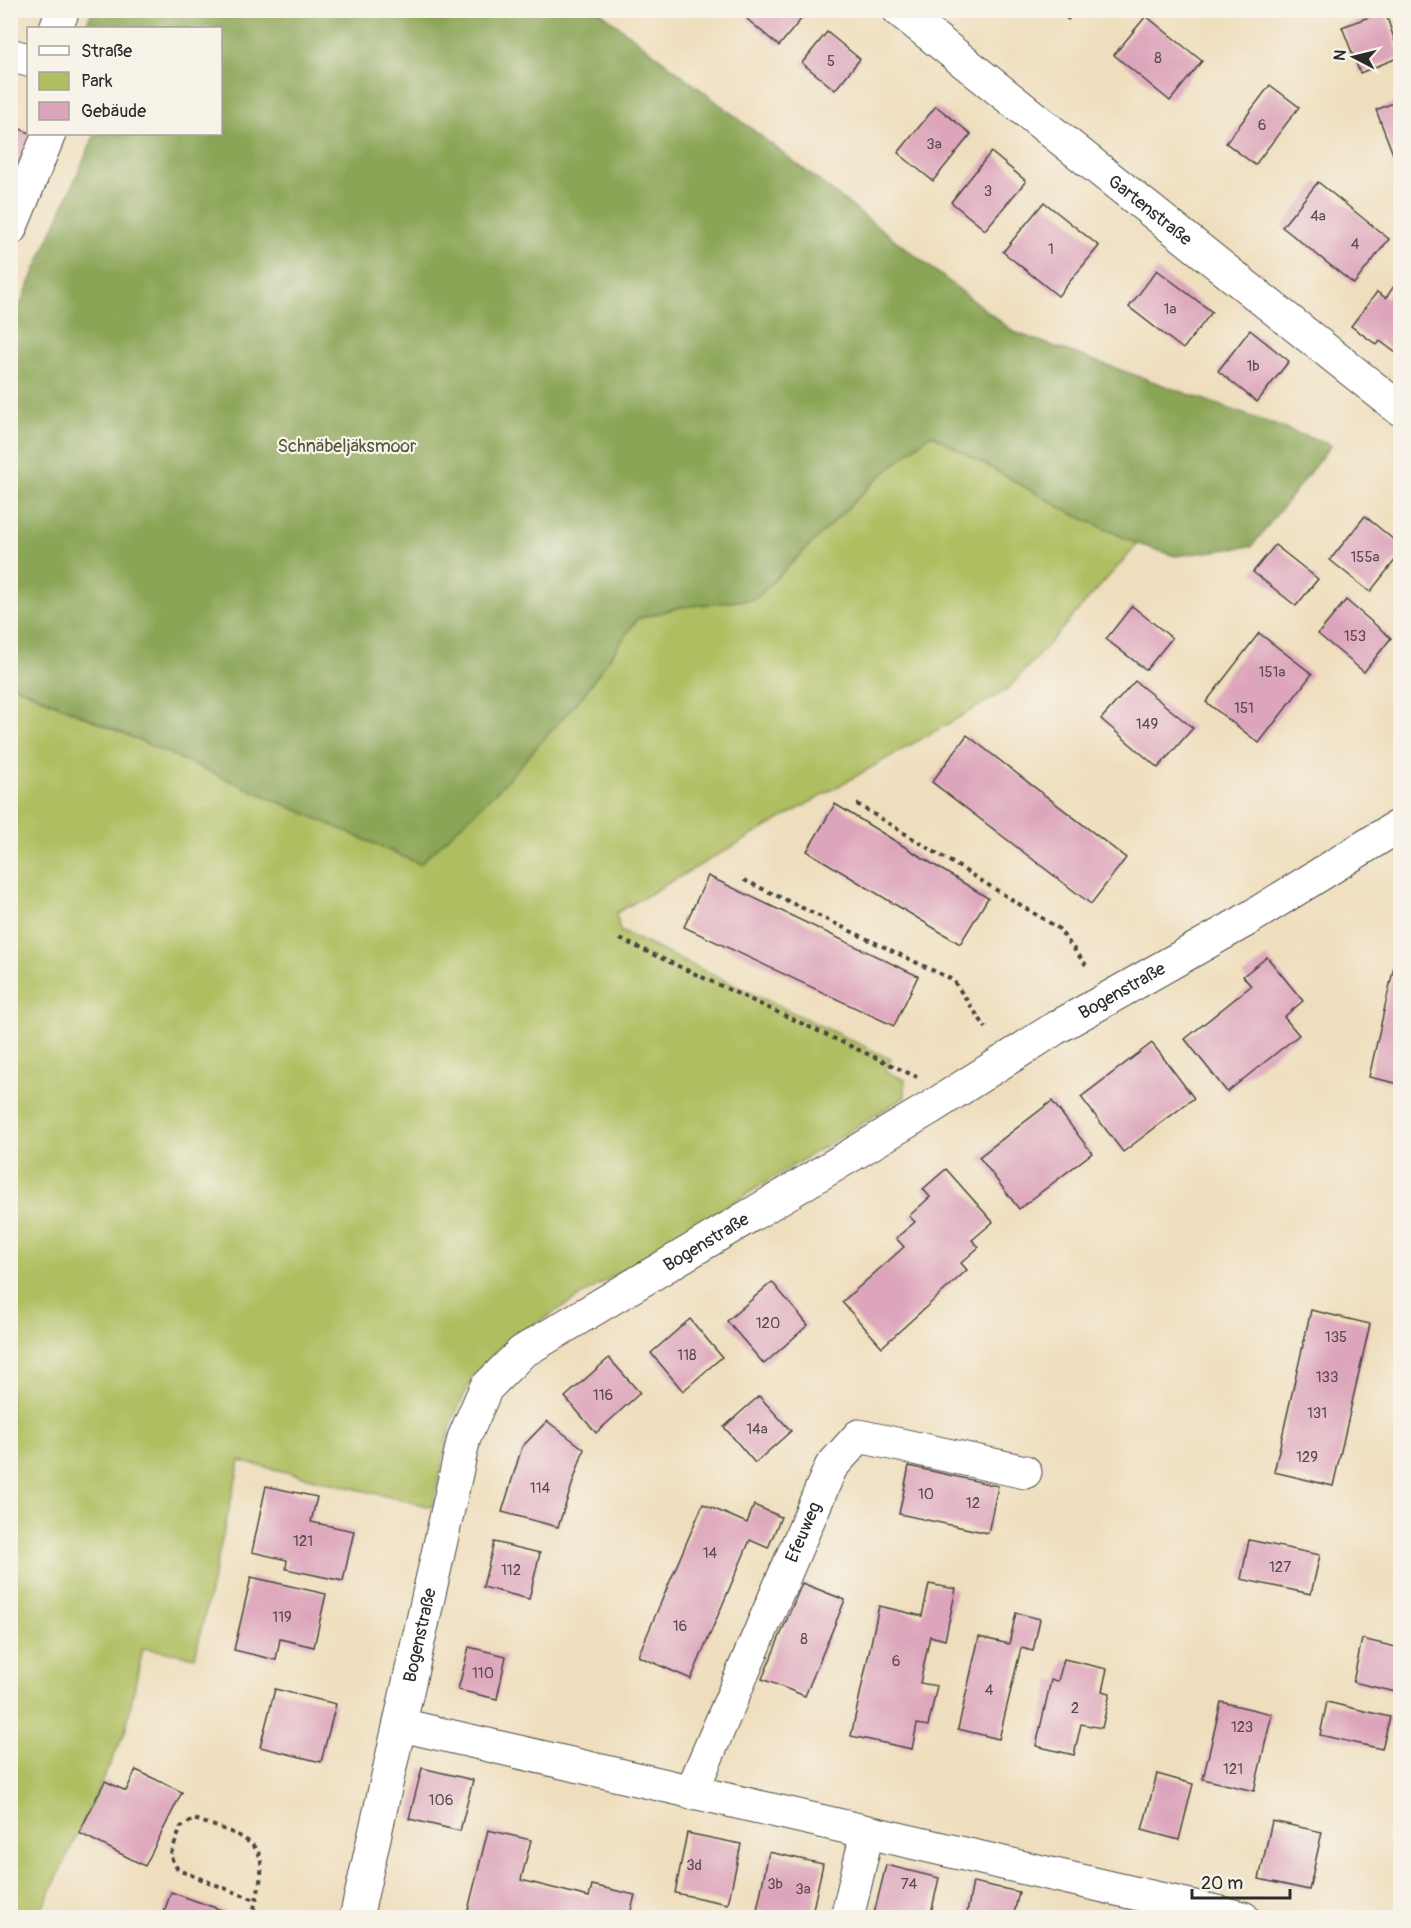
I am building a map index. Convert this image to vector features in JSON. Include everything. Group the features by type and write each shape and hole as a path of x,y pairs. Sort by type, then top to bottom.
{"street":[{"path":"56,27 63,10"},
{"name":"Gartenstraße","path":"898,10 1401,409"},
{"path":"10,55 27,60"},
{"path":"10,229 49,135"},
{"name":"Bogenstraße","path":"356,1917 464,1438 486,1388 522,1352 938,1103 1054,1029 1243,922 1401,825"},
{"name":"Efeuweg","path":"691,1793 831,1467 859,1436 1025,1472"},
{"path":"400,1725 1243,1917"},
{"path":"847,1917 867,1833"}],"path":[{"path":"857,804 1058,928 1086,965"},
{"path":"744,880 953,980 986,1028"},
{"path":"620,939 915,1075 938,1103"},
{"path":"252,1917 255,1900 261,1861 250,1843 194,1819 181,1827 170,1856 178,1869 255,1900"}],"green space":[{"name":"Schnäbeljäksmoor","path":"92,11 599,11 1014,332 1331,445 1252,546 1175,556 1138,544 1067,511 931,434 878,478 755,599 681,607 637,619 584,694 501,787 420,864 11,684 11,326 95,135 222,135 222,27 85,27"},
{"path":"931,434 1067,511 1138,544 1007,690 616,913 620,931 891,1059 885,1071 905,1080 905,1097 507,1341 473,1376 452,1421 432,1507 240,1461 195,1657 143,1648 125,1732 38,1918 10,1917 10,684 420,864 584,694 637,619 681,607 755,599 878,478"}],"building":[{"path":"754,10 804,10 807,12 779,46 747,19"},
{"path":"1056,10 1076,10 1068,20"},
{"path":"1385,11 1400,57 1360,73 1342,27"},
{"path":"1146,16 1202,61 1170,101 1114,55"},
{"path":"827,32 860,59 835,90 802,63"},
{"path":"1270,85 1299,107 1255,165 1226,143"},
{"path":"1400,100 1400,151 1393,154 1376,110"},
{"path":"936,106 971,134 933,181 898,153"},
{"path":"10,125 27,132 27,135 35,135 10,192"},
{"path":"991,152 1026,181 985,230 951,202"},
{"path":"1318,182 1389,239 1354,284 1282,227"},
{"path":"1044,202 1099,246 1058,296 1003,252"},
{"path":"1157,270 1212,312 1183,349 1129,307"},
{"path":"1400,277 1400,356 1380,341 1377,345 1351,326 1377,292 1386,298"},
{"path":"1250,330 1289,361 1257,402 1218,371"},
{"path":"1365,516 1400,545 1400,554 1370,592 1330,560"},
{"path":"1275,545 1318,579 1296,606 1253,572"},
{"path":"1346,600 1391,638 1364,672 1318,634"},
{"path":"1132,606 1172,638 1146,670 1106,639"},
{"path":"1259,633 1312,674 1259,743 1206,702"},
{"path":"1135,681 1193,728 1158,768 1101,719"},
{"path":"967,735 1126,858 1091,904 932,782"},
{"path":"835,804 988,898 960,944 807,851"},
{"path":"708,876 918,976 894,1026 684,927"},
{"path":"1400,940 1400,1084 1369,1077"},
{"path":"1267,957 1303,1001 1284,1017 1299,1035 1227,1092 1185,1039 1251,986 1243,976"},
{"path":"1152,1043 1194,1098 1123,1152 1081,1097"},
{"path":"1052,1101 1092,1153 1019,1209 979,1157"},
{"path":"946,1169 993,1222 972,1240 979,1247 961,1263 967,1270 882,1347 842,1302 904,1247 896,1238 915,1222 909,1216 930,1197 923,1189"},
{"path":"772,1282 808,1325 764,1364 727,1321"},
{"path":"1311,1310 1370,1324 1333,1486 1274,1472"},
{"path":"690,1319 722,1357 683,1391 651,1353"},
{"path":"609,1358 640,1393 596,1433 565,1397"},
{"path":"759,1396 791,1431 755,1463 724,1427"},
{"path":"547,1421 584,1449 558,1527 502,1512 522,1447"},
{"path":"909,1466 998,1486 988,1533 899,1514"},
{"path":"266,1486 317,1497 311,1522 354,1531 343,1581 286,1569 287,1560 252,1552"},
{"path":"703,1504 747,1523 754,1505 781,1517 768,1548 750,1540 691,1679 638,1656"},
{"path":"1249,1540 1320,1555 1311,1594 1241,1579"},
{"path":"494,1542 540,1553 529,1599 483,1587"},
{"path":"251,1577 326,1594 314,1647 280,1639 276,1660 234,1650"},
{"path":"802,1583 845,1600 805,1696 762,1679"},
{"path":"929,1584 956,1589 945,1640 930,1636 920,1683 937,1686 928,1726 917,1724 912,1749 851,1736 879,1606 922,1616"},
{"path":"1016,1613 1040,1619 1033,1651 1021,1648 999,1739 958,1729 979,1637 1009,1644"},
{"path":"1362,1639 1400,1648 1400,1693 1353,1682"},
{"path":"469,1647 506,1656 497,1699 458,1690"},
{"path":"1064,1659 1107,1669 1102,1691 1110,1693 1102,1728 1081,1724 1074,1755 1036,1746 1051,1680 1058,1681"},
{"path":"275,1689 336,1704 321,1762 260,1747"},
{"path":"1221,1702 1272,1714 1254,1791 1203,1779"},
{"path":"1327,1702 1390,1717 1382,1749 1320,1735"},
{"path":"422,1768 473,1780 460,1831 409,1819"},
{"path":"136,1770 182,1792 145,1866 79,1833 105,1781 126,1791"},
{"path":"1157,1774 1193,1784 1179,1840 1142,1830"},
{"path":"1272,1821 1322,1832 1309,1890 1259,1879"},
{"path":"488,1830 531,1840 521,1880 589,1897 592,1885 635,1895 629,1918 466,1918"},
{"path":"687,1833 741,1844 728,1904 675,1893"},
{"path":"769,1852 823,1864 811,1918 790,1918 757,1910"},
{"path":"886,1865 939,1878 930,1918 873,1918"},
{"path":"973,1882 1019,1892 1013,1918 966,1918"},
{"path":"171,1892 224,1911 221,1918 162,1918"}]}
